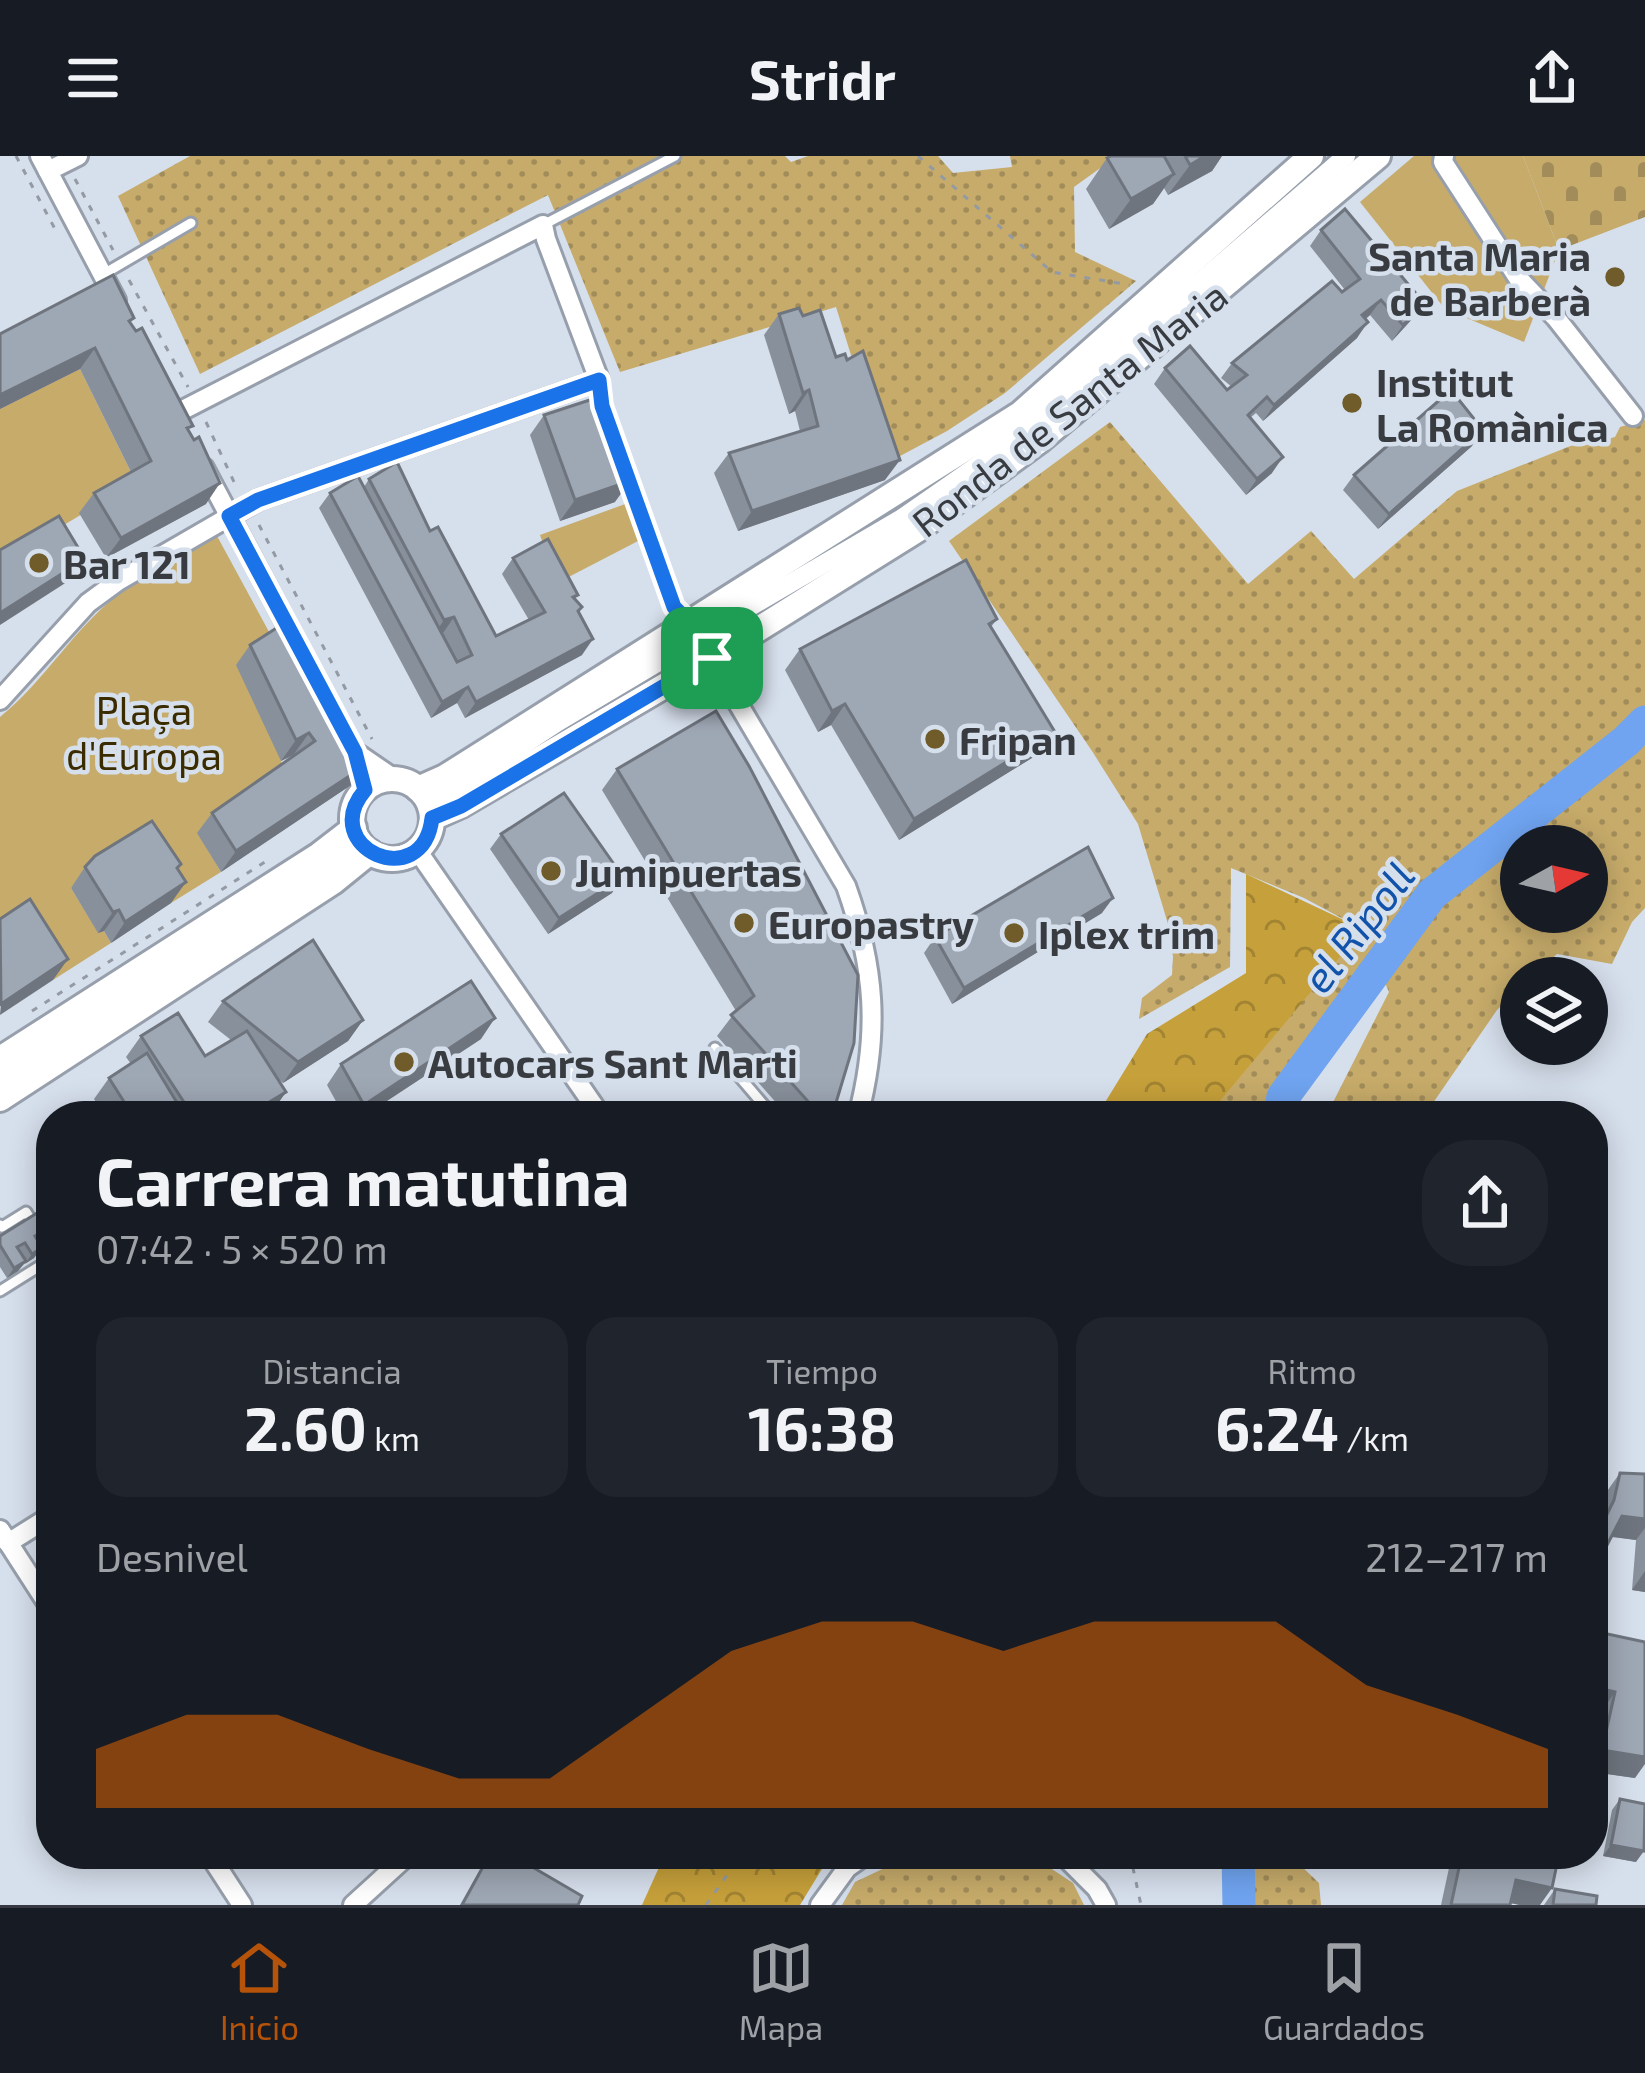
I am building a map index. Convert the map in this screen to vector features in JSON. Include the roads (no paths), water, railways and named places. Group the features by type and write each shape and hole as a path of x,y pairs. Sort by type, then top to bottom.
{"street":[{"path":"78,156 44,164 128,323"},
{"name":"Ronda de Santa Maria","path":"418,797 1020,414 1311,156"},
{"name":"Ronda de Santa Maria","path":"745,610 902,518 1027,431 1346,156"},
{"name":"Ronda de Santa Maria","path":"418,797 461,806 712,658 916,530 1039,441 1378,156"},
{"path":"1444,156 1443,162 1518,278 1633,416"},
{"path":"0,700 88,603 118,581 229,516 258,500 599,380 543,225 180,423 229,516 306,661"},
{"path":"691,624 846,886 863,932 872,989 872,1050 861,1101"},
{"path":"355,752 418,797 429,832 417,850 397,859 383,858 361,841 355,805 365,790 376,782 418,797 453,791 668,657"},
{"path":"339,723 355,752 365,790"},
{"path":"0,1059 319,855 361,841"},
{"path":"0,1076 361,841"},
{"path":"0,1099 333,882 361,841"},
{"path":"417,850 592,1101"},
{"path":"36,1523 4,1537 36,1587"},
{"path":"219,1869 242,1905"},
{"path":"352,1905 392,1869"},
{"path":"820,1905 847,1869"},
{"path":"1077,1869 1106,1905"}],"lane":[{"path":"543,225 674,156"},
{"path":"102,275 191,224"},
{"path":"715,1048 760,1101"},
{"path":"1,1226 26,1212 36,1229"},
{"path":"0,1291 36,1266"}],"waterway":[{"name":"el Ripoll","path":"1282,1101 1432,894 1645,722"},
{"name":"el Ripoll","path":"1238,1869 1239,1905"}],"place":[{"name":"Santa Maria de Barberà","path":"1615,277"},
{"name":"Institut La Romànica","path":"1352,403"},
{"name":"Bar 121","path":"39,563"},
{"name":"Fripan","path":"935,739"},
{"name":"Jumipuertas","path":"551,871"},
{"name":"Europastry","path":"744,923"},
{"name":"Iplex trim","path":"1014,933"},
{"name":"Autocars Sant Marti","path":"404,1062"}],"park label":[{"name":"Plaça d'Europa","path":"144,732"}]}
